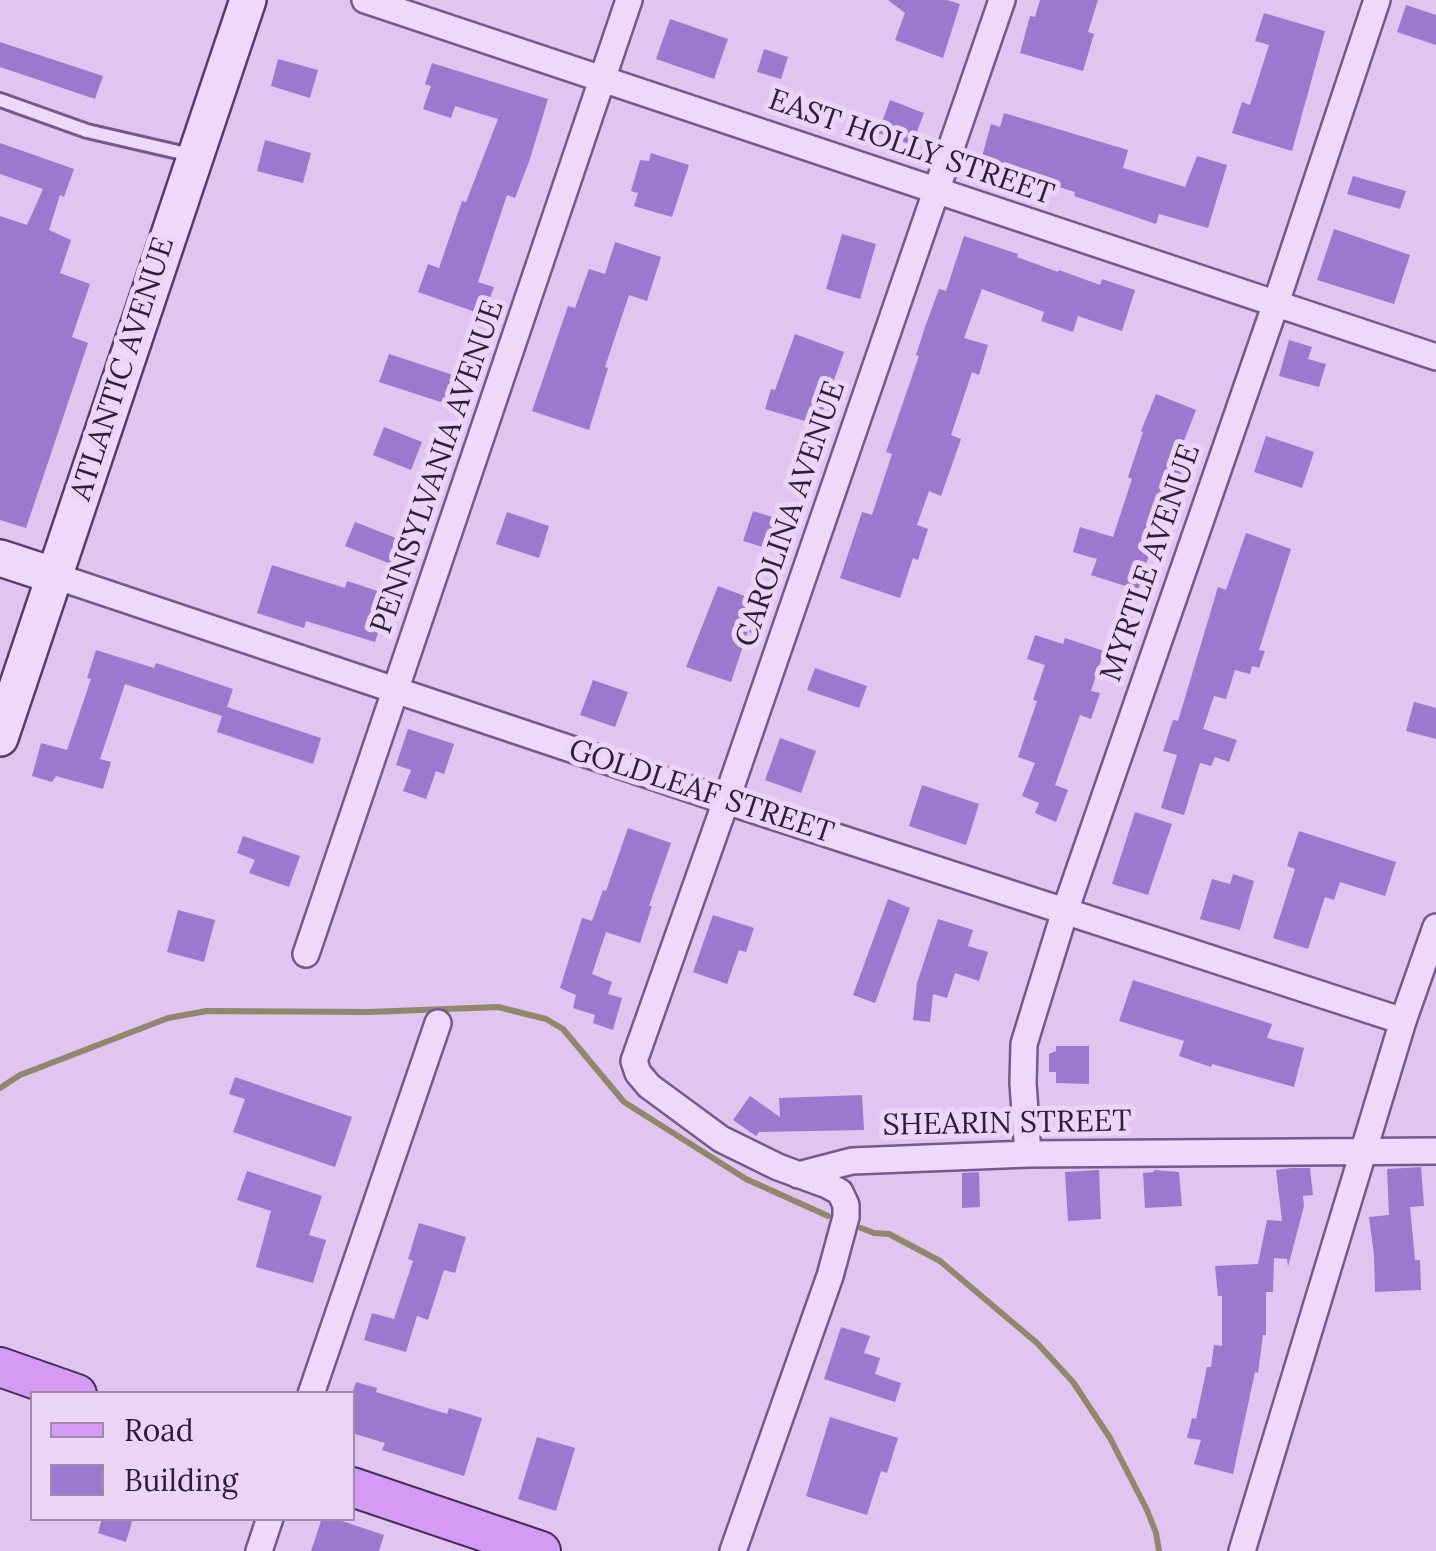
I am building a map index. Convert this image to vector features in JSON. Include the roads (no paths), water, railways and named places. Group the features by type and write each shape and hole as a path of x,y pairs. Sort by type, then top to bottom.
{"main road":[{"name":"ATLANTIC AVENUE","path":"0,738 248,0"},
{"name":"GOLDLEAF STREET","path":"0,558 54,576"},
{"path":"0,1368 68,1391"},
{"path":"355,1487 541,1551"}],"street":[{"name":"EAST HOLLY STREET","path":"365,0 1436,357"},
{"name":"PENNSYLVANIA AVENUE","path":"306,954 629,0"},
{"name":"CAROLINA AVENUE","path":"798,1175 722,1139 676,1107 638,1073 634,1061 1002,0"},
{"name":"MYRTLE AVENUE","path":"1028,1154 1024,1044 1065,911 1276,303 1376,0"},
{"name":"GOLDLEAF STREET","path":"54,576 726,801 1403,1021"},
{"path":"1242,1551 1403,1021 1436,927"},
{"path":"312,1391 438,1023"},
{"name":"SHEARIN STREET","path":"798,1175 852,1160 1028,1154 1436,1151"},
{"path":"733,1551 830,1276 846,1217 840,1192 798,1175"},
{"path":"259,1551 269,1521"}],"lane":[{"path":"0,100 87,130 194,156"}],"waterway":[{"path":"0,1088 20,1075 168,1018 207,1011 369,1012 498,1007 546,1019 563,1029 624,1102 746,1179 828,1216"},
{"path":"861,1228 889,1234 940,1261 1037,1343 1073,1382 1110,1438 1147,1510 1159,1551"}]}
